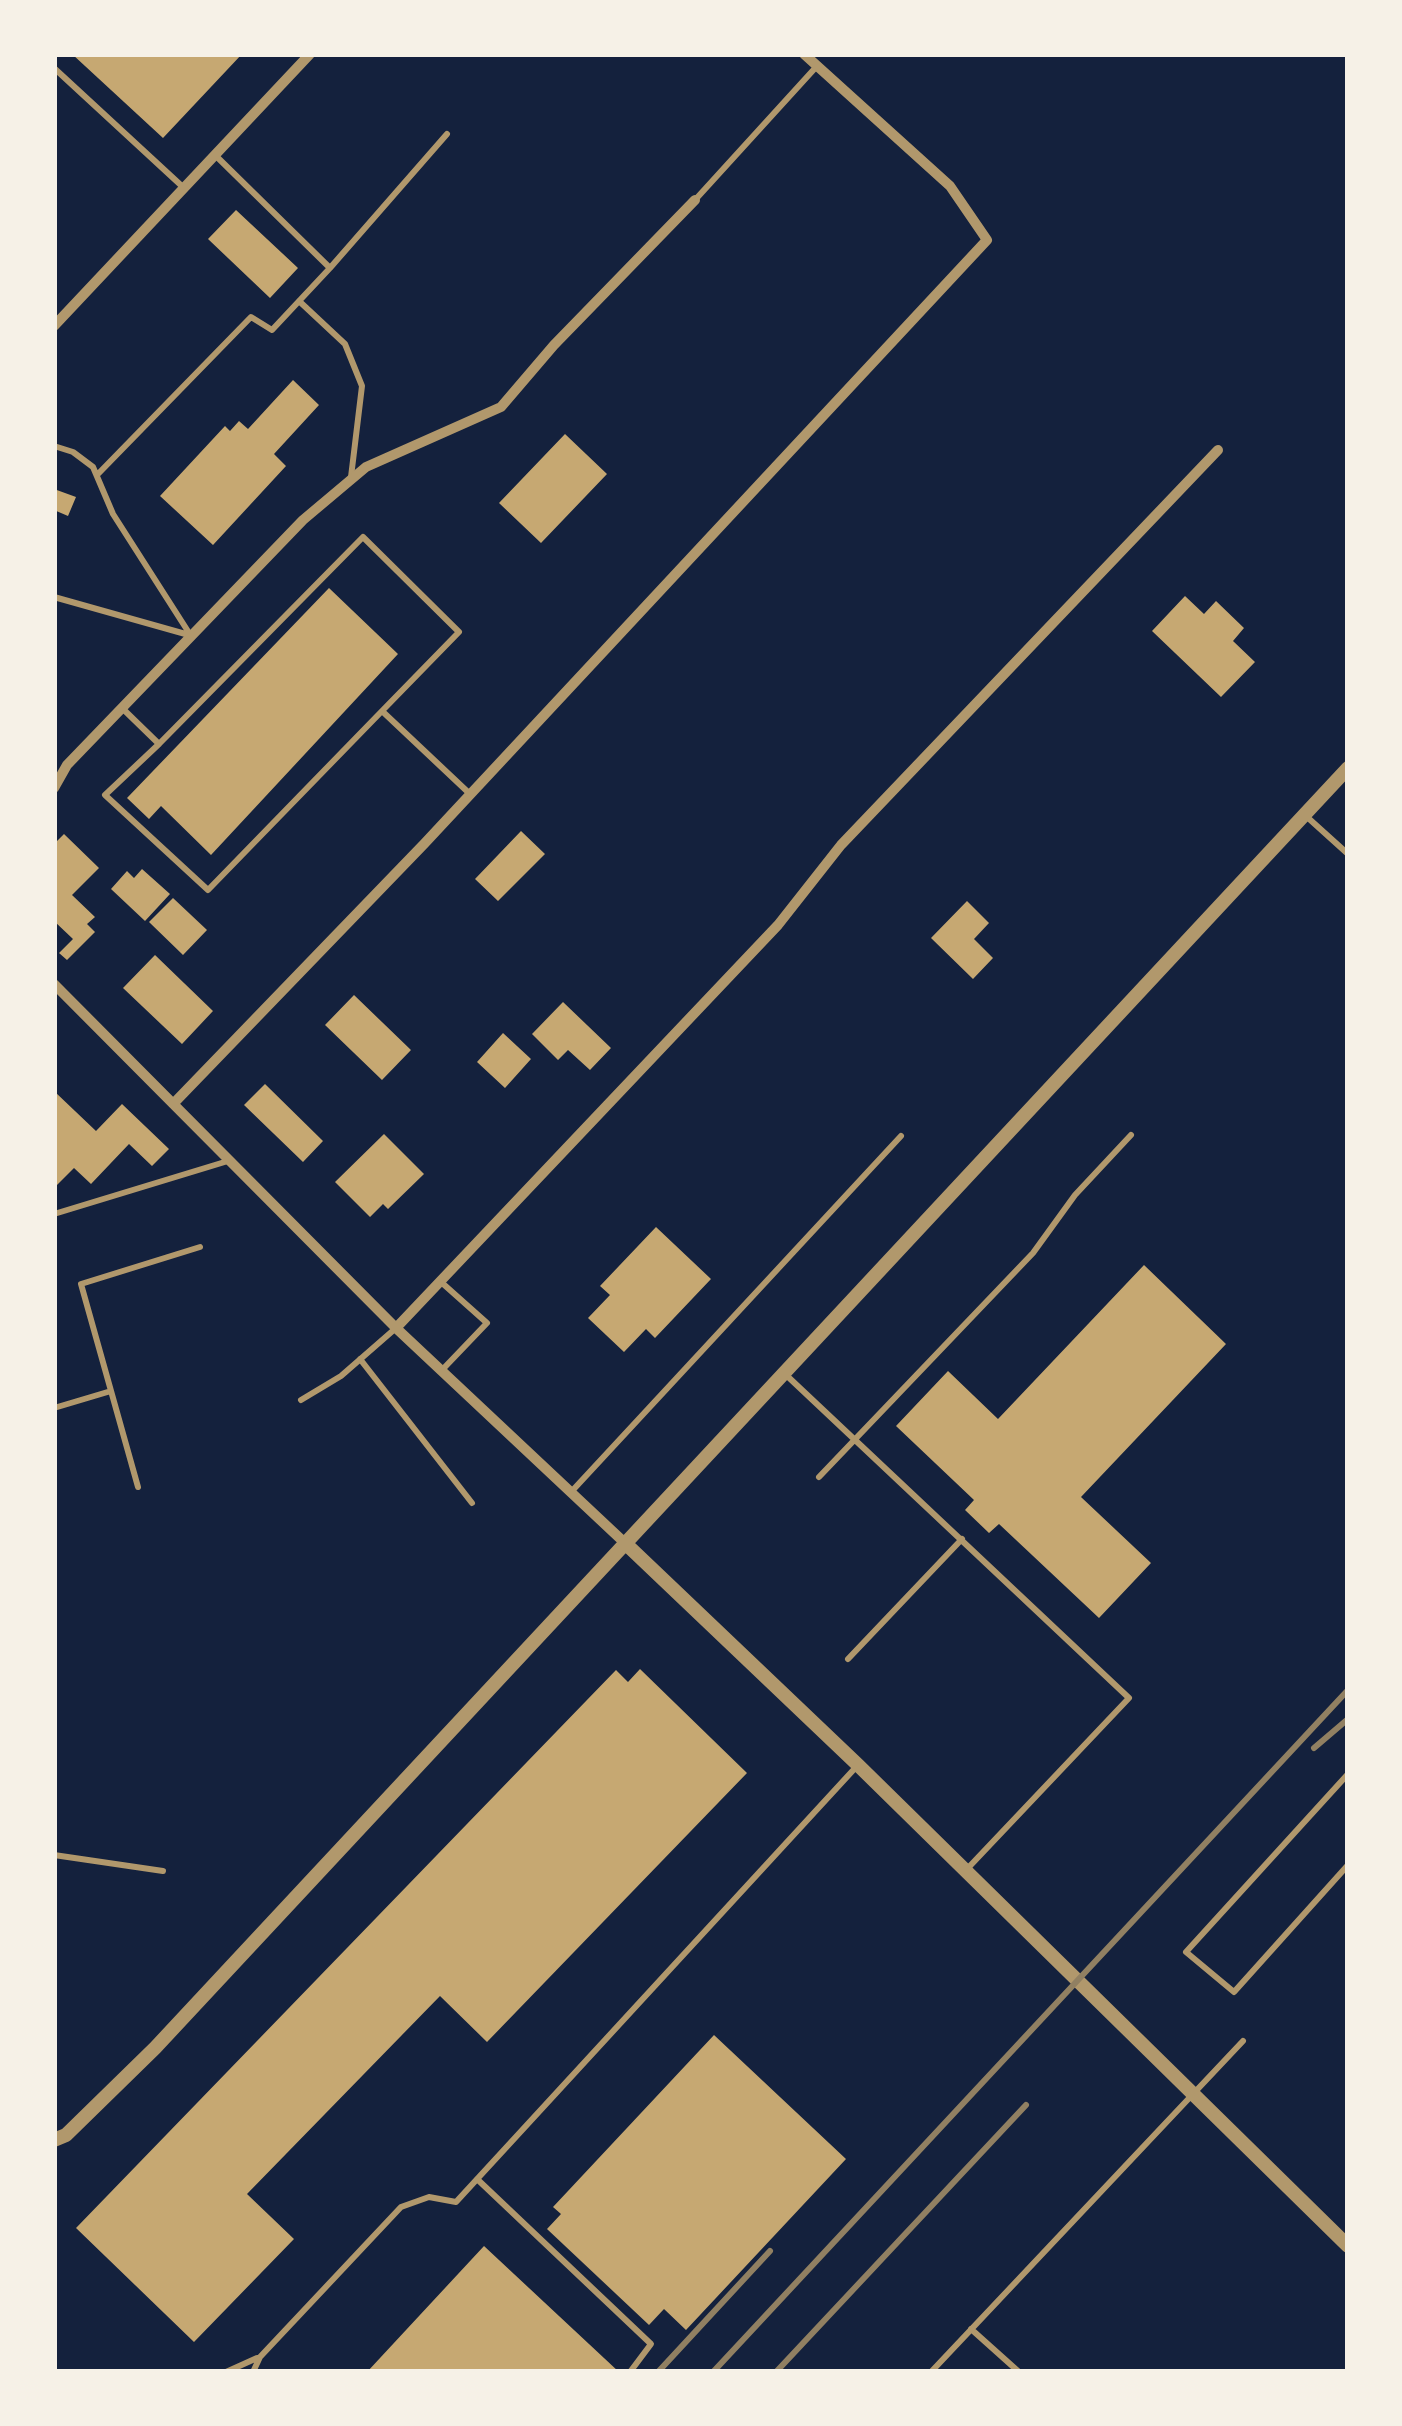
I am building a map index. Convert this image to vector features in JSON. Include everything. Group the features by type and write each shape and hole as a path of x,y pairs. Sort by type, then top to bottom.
{"street":[{"path":"54,326 310,54"},
{"path":"174,1102 470,794 987,240 950,186 804,54"},
{"path":"54,788 67,765 303,520 366,466 501,407 554,345 695,200"},
{"path":"396,1328 778,925 858,827 1218,450"},
{"path":"54,2140 66,2135 154,2048 1348,768"},
{"path":"54,984 396,1328 858,1765 1348,2245"}],"lane":[{"path":"695,200 817,65"},
{"path":"54,68 184,188"},
{"path":"97,475 251,317 272,330 447,134"},
{"path":"215,155 330,268"},
{"path":"299,302 346,344 362,386 350,479"},
{"path":"54,446 73,452 97,475 113,514 191,636"},
{"path":"363,537 459,632 382,711 208,890 105,795 363,537"},
{"path":"54,597 191,636"},
{"path":"122,708 159,744"},
{"path":"382,711 470,794"},
{"path":"1305,814 1348,854"},
{"path":"819,1477 1033,1252 1075,1195 1131,1135"},
{"path":"570,1493 902,1136"},
{"path":"54,1214 231,1160"},
{"path":"138,1487 81,1284 200,1247"},
{"path":"440,1282 487,1323 441,1371"},
{"path":"301,1400 396,1328"},
{"path":"360,1359 472,1503"},
{"path":"784,1372 1129,1698 965,1871"},
{"path":"54,1408 111,1391"},
{"path":"848,1659 962,1539"},
{"path":"253,2372 260,2356 401,2207 429,2197 456,2202 858,1765"},
{"path":"1348,1774 1186,1952 1234,1992 1348,1865"},
{"path":"54,1855 163,1871"},
{"path":"931,2372 1243,2041"},
{"path":"477,2179 651,2344 630,2372"},
{"path":"970,2329 1019,2372"},
{"path":"226,2372 260,2356"}],"building":[{"path":"72,54 242,54 163,138"},
{"path":"236,210 298,268 270,298 208,239"},
{"path":"293,380 319,405 274,454 286,466 213,545 160,496 225,426 230,431 239,421 248,429"},
{"path":"565,434 607,474 541,543 499,503"},
{"path":"54,489 76,497 68,516 54,510"},
{"path":"329,588 398,654 211,855 161,806 149,819 127,798"},
{"path":"1185,596 1204,614 1216,601 1244,628 1233,641 1255,662 1221,697 1152,631"},
{"path":"521,831 545,854 498,901 475,879"},
{"path":"64,834 99,868 72,895 95,917 87,924 95,932 67,960 59,953 73,939 54,921 54,844"},
{"path":"142,869 170,894 145,921 111,889 127,871 134,878"},
{"path":"173,898 207,930 183,955 149,922"},
{"path":"967,901 989,923 974,939 993,958 973,979 931,938"},
{"path":"155,955 213,1011 182,1044 123,988"},
{"path":"354,995 411,1050 382,1080 325,1025"},
{"path":"563,1002 611,1048 590,1070 568,1050 558,1060 532,1034"},
{"path":"503,1033 531,1059 505,1088 477,1062"},
{"path":"265,1084 323,1141 303,1162 244,1105"},
{"path":"54,1091 96,1131 122,1104 169,1149 152,1166 129,1144 91,1184 74,1168 54,1188"},
{"path":"384,1134 424,1174 388,1209 383,1204 370,1217 335,1182"},
{"path":"656,1227 711,1279 655,1338 646,1329 624,1352 588,1318 610,1295 600,1286"},
{"path":"1144,1265 1226,1344 1081,1497 1151,1563 1099,1618 999,1524 989,1533 965,1510 974,1500 896,1426 948,1371 998,1419"},
{"path":"640,1669 747,1773 487,2042 440,1996 247,2194 294,2239 194,2342 76,2228 616,1670 628,1682"},
{"path":"714,2035 846,2159 686,2330 664,2309 649,2325 547,2229 561,2214 553,2207"},
{"path":"484,2246 619,2372 367,2372"}],"railway":[{"path":"713,2372 1348,1690"},
{"path":"1314,1748 1348,1719"},
{"path":"776,2372 1026,2105"},
{"path":"658,2372 770,2251"}]}
